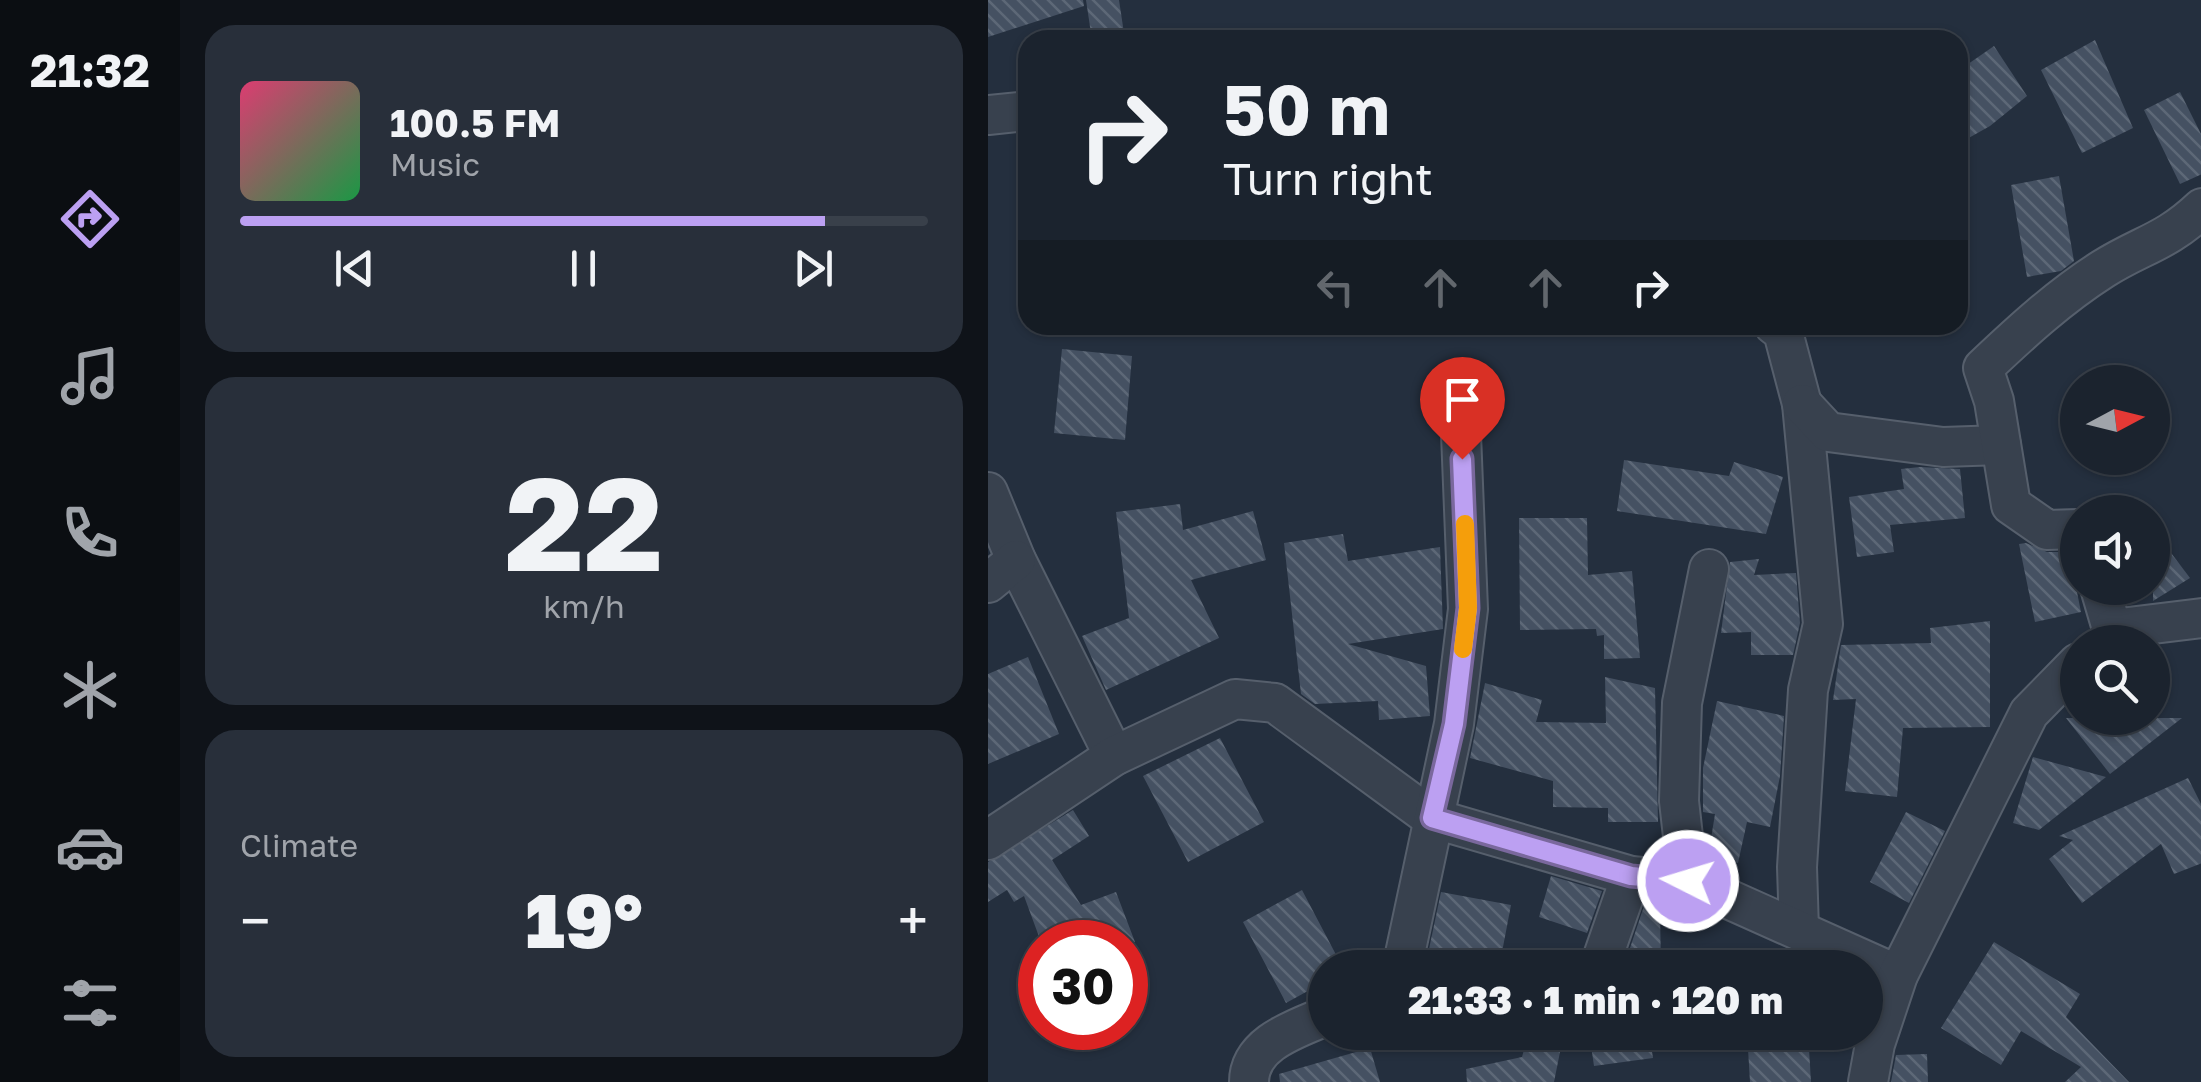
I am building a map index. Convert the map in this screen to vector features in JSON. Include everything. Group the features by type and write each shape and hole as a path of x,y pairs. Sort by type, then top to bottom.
{"street":[{"path":"988,115 1018,112"},
{"path":"2060,530 2046,530 2011,505 1983,368 2037,317 2105,268 2171,236 2202,208"},
{"path":"1784,335 1802,404 1823,624 1808,690 1797,866 1799,930"},
{"path":"1406,950 1454,724 1468,608 1459,384"},
{"path":"1802,404 1828,432 1943,447 2001,444"},
{"path":"988,492 1002,572 1114,756"},
{"path":"1688,881 1678,802 1682,703 1709,569"},
{"path":"2164,625 2202,618"},
{"path":"1868,1082 1875,1044 1898,975 2029,713 2060,681"},
{"path":"988,840 1114,756 1235,699 1275,703 1432,818 1631,876 1688,881 1762,918 1799,930 1898,975"},
{"path":"1605,950 1631,876"},
{"path":"1249,1082 1248,1075 1269,1041 1308,1024"}],"building":[{"path":"988,0 1083,0 1084,6 988,37"},
{"path":"1086,0 1119,0 1124,30 1090,30"},
{"path":"2095,40 2133,128 2082,153 2041,70"},
{"path":"1994,46 2027,96 1968,138 1968,64"},
{"path":"2180,92 2202,136 2202,174 2180,184 2144,110"},
{"path":"2059,176 2074,261 2061,271 2027,277 2011,185"},
{"path":"1062,349 1132,356 1125,440 1054,433"},
{"path":"1624,460 1729,476 1734,462 1783,477 1766,534 1617,511"},
{"path":"1901,469 1960,469 1965,518 1890,525 1894,552 1857,557 1849,497 1904,489"},
{"path":"1180,504 1183,530 1253,511 1266,560 1191,580 1219,638 1106,690 1082,636 1129,618 1116,512"},
{"path":"1519,518 1587,518 1588,575 1632,571 1640,658 1604,659 1604,635 1597,636 1596,629 1520,630"},
{"path":"1343,534 1348,561 1440,547 1443,629 1348,644 1426,666 1430,716 1379,720 1378,701 1315,704 1301,694 1284,543"},
{"path":"2019,544 2060,552 2060,605 2080,605 2081,612 2035,622"},
{"path":"2170,552 2190,578 2170,590"},
{"path":"1759,559 1754,575 1796,573 1800,623 1793,655 1751,655 1751,632 1721,633 1730,562"},
{"path":"1990,621 1990,727 1903,728 1897,797 1845,791 1856,699 1833,700 1841,645 1931,643 1930,628"},
{"path":"1028,657 1059,734 988,764 988,674"},
{"path":"1605,677 1655,688 1658,822 1608,822 1608,808 1553,807 1553,781 1470,758 1485,683 1542,700 1536,722 1606,723"},
{"path":"1717,701 1784,716 1780,776 1770,827 1747,822 1738,863 1708,857 1715,814 1703,812 1703,768"},
{"path":"2079,735 2160,735 2110,774"},
{"path":"1220,738 1264,822 1188,862 1143,776"},
{"path":"2033,757 2106,777 2039,830 2013,823"},
{"path":"2188,778 2202,806 2202,863 2174,874 2161,844 2082,903 2049,859 2073,840 2059,836"},
{"path":"1073,810 1089,836 1052,860 1081,905 1116,892 1127,920 1033,920 1024,896 1014,902 1007,890 988,902 988,862"},
{"path":"1906,812 1945,831 1909,903 1870,882"},
{"path":"1551,876 1602,891 1587,933 1539,917"},
{"path":"1302,890 1334,950 1308,950 1308,991 1286,1003 1243,922"},
{"path":"1441,892 1511,905 1502,950 1429,950"},
{"path":"1644,906 1660,911 1661,950 1629,950"},
{"path":"1994,942 2080,994 2066,1017 2129,1082 2065,1082 2081,1067 2021,1031 2001,1065 1941,1028"},
{"path":"1371,1050 1380,1082 1280,1082 1279,1074"},
{"path":"1524,1050 1560,1052 1554,1082 1467,1082 1466,1069 1522,1057"},
{"path":"1592,1050 1652,1050 1653,1058 1594,1066"},
{"path":"1748,1050 1809,1050 1811,1082 1750,1082"},
{"path":"1927,1054 1928,1082 1891,1082 1896,1055"}],"slow traffic":[{"path":"1463,649 1468,608 1465,524"}],"route":[{"path":"1462,459 1468,608 1454,724 1432,818 1631,876 1688,881"}]}
